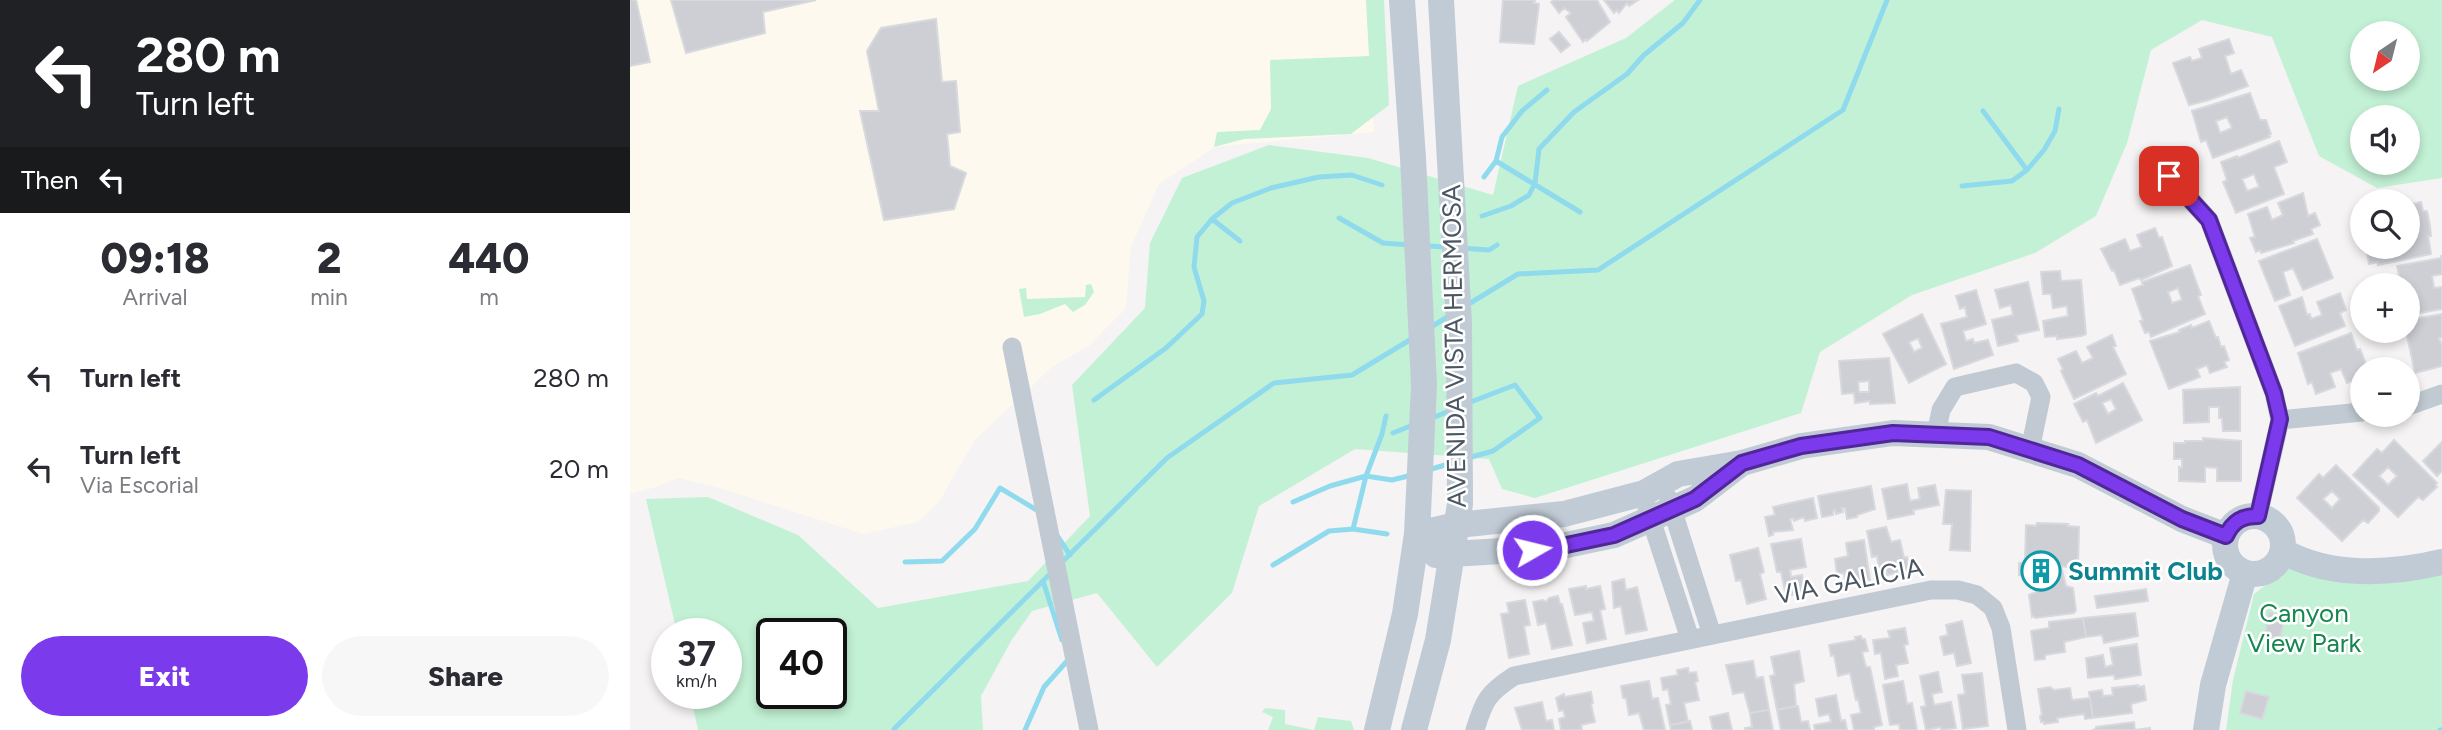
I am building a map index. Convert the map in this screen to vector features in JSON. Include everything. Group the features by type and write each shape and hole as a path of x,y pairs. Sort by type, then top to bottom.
{"street":[{"name":"AVENIDA VISTA HERMOSA","path":"1377,730 1405,614 1416,533 1424,384 1402,0"},
{"name":"AVENIDA VISTA HERMOSA","path":"1414,730 1438,640 1458,514 1459,323 1441,0"},
{"path":"2169,176 2209,220 2274,393 2280,419 2258,516"},
{"path":"1012,347 1089,730"},
{"path":"1937,435 1941,410 1955,387 2015,373 2034,383 2041,397 2030,450"},
{"path":"2420,402 2442,394"},
{"path":"2280,419 2350,413"},
{"path":"1416,533 1458,514 1564,514 1654,487 1678,474 1742,463 1801,446 1893,433 1989,437 2078,465 2182,519 2226,536"},
{"path":"1416,533 1452,554 1552,548 1614,535 1695,499 1742,463"},
{"path":"1654,487 1690,639"},
{"path":"1661,515 1712,635"},
{"path":"2258,516 2275,524 2283,541 2283,551 2274,566 2266,572 2245,573 2231,564 2226,555 2226,536 2235,522 2242,518 2258,516"},
{"path":"2283,551 2295,558 2353,569 2404,569 2442,562"},
{"path":"2206,730 2213,685 2245,573"},
{"name":"VIA GALICIA","path":"1475,730 1482,707 1495,689 1514,676 1931,590 1958,590 1977,595 1993,608 2001,628 2017,730"}],"shaded area":[{"path":"630,0 1366,0 1374,132 1215,147 1159,184 1131,247 1126,308 1090,345 1052,367 975,440 939,502 918,522 863,534 720,488 678,478 630,494"}],"green space":[{"path":"1366,0 1384,0 1389,105 1351,134 1244,139 1214,147 1217,132 1260,130 1271,109 1270,60 1369,56"},
{"path":"1675,0 2442,0 2442,178 2377,188 2353,175 2420,175 2420,105 2350,105 2350,173 2319,156 2272,37 2202,20 2151,50 2127,143 2096,216 2035,253 1912,295 1820,352 1801,413 1535,498 1502,489 1489,459 1355,449 1259,506 1232,593 1157,667 1097,593 1032,611 1011,641 981,696 983,730 698,730 693,709 742,709 742,618 674,618 646,499 708,497 798,535 878,608 1028,581 1090,516 1072,385 1145,308 1150,243 1182,178 1269,145 1368,158 1493,195 1518,86 1626,38"},
{"path":"1091,284 1094,292 1085,305 1073,312 1065,304 1024,317 1019,289 1026,288 1027,299 1085,297 1086,285"},
{"name":"Canyon View Park","path":"2288,568 2442,570 2442,730 2226,730 2233,680 2254,594"},
{"path":"1265,708 1285,710 1285,724 1314,730 1268,730 1273,717 1262,712"},
{"path":"1318,717 1351,721 1354,730 1314,730"}],"building":[{"path":"630,0 636,0 650,62 630,66"},
{"path":"671,0 816,0 763,12 765,33 686,53"},
{"path":"1503,0 1535,0 1534,3 1539,4 1534,44 1500,42"},
{"path":"1597,0 1610,22 1583,42 1566,17 1571,13 1564,8 1559,13 1551,2"},
{"path":"1604,0 1638,0 1629,6 1627,3 1619,13 1617,10 1614,13"},
{"path":"936,19 942,82 956,81 960,132 947,134 950,166 966,173 954,209 884,220 860,111 879,111 867,51 881,28"},
{"path":"1559,32 1570,45 1561,52 1550,39"},
{"path":"2229,39 2234,53 2225,56 2231,74 2241,70 2248,86 2189,105 2173,63 2190,57 2192,61 2202,58 2199,49"},
{"path":"2250,93 2260,120 2266,120 2271,134 2270,137 2213,158 2206,140 2201,142 2192,111","holes":["2227,117 2232,128 2220,133 2216,121"]},
{"path":"2279,141 2287,162 2274,167 2284,194 2236,213 2223,182 2227,180 2221,162 2237,156 2238,158","holes":["2254,174 2259,187 2247,191 2242,179"]},
{"path":"2303,193 2308,216 2315,213 2320,225 2311,229 2313,234 2293,241 2294,243 2261,253 2260,250 2256,252 2250,238 2255,237 2248,214 2267,207 2272,220 2283,215 2278,203"},
{"path":"2420,202 2423,211 2427,211 2431,254 2420,256"},
{"path":"2155,228 2159,238 2162,237 2172,266 2141,280 2139,278 2120,285 2101,249 2125,239 2130,251 2142,247 2137,235"},
{"path":"2317,239 2333,278 2303,290 2293,268 2283,272 2290,295 2275,301 2259,261"},
{"path":"2442,256 2442,274 2432,276 2434,288 2442,287 2442,309 2420,313 2420,273 2398,273 2397,266"},
{"path":"2368,259 2407,259 2378,265 2378,262 2369,264"},
{"path":"2190,265 2205,314 2151,337 2149,332 2145,333 2140,321 2143,320 2132,289 2143,285 2142,282","holes":["2178,288 2182,300 2172,303 2168,292"]},
{"path":"2060,271 2061,281 2081,280 2086,334 2081,336 2057,339 2057,336 2045,337 2043,321 2068,316 2067,306 2053,308 2051,294 2043,294 2041,272"},
{"path":"2028,282 2039,330 2016,335 2018,341 1998,346 1992,320 2013,315 2011,305 2000,308 1995,290"},
{"path":"1976,290 1986,324 1963,331 1966,341 1973,339 1974,343 1988,340 1993,355 1954,369 1941,324 1967,317 1965,307 1960,309 1956,296"},
{"path":"2340,293 2346,310 2340,313 2345,326 2295,346 2279,306 2302,297 2307,315 2310,314 2311,319 2322,315 2317,302"},
{"path":"1922,314 1946,364 1909,383 1883,334","holes":["1918,338 1922,348 1914,352 1909,342"]},
{"path":"2442,314 2442,337 2439,338 2442,345 2442,366 2420,372 2420,357 2412,357 2409,343 2420,343 2420,318"},
{"path":"2209,321 2221,347 2224,346 2229,360 2224,362 2227,367 2210,373 2207,365 2197,369 2200,377 2169,389 2150,341"},
{"path":"2350,333 2350,343 2355,343 2363,357 2350,357 2350,382 2347,383 2341,369 2330,373 2335,387 2316,394 2312,382 2308,384 2298,353"},
{"path":"2112,335 2116,346 2113,347 2126,374 2074,399 2058,359 2076,351 2082,363 2093,358 2087,347"},
{"path":"1889,358 1895,403 1855,403 1854,393 1842,394 1839,361","holes":["1869,381 1869,392 1859,392 1858,382"]},
{"path":"2123,383 2142,420 2096,443 2087,420 2083,422 2074,404 2096,393 2098,396","holes":["2111,399 2116,409 2108,414 2102,403"]},
{"path":"2240,387 2240,431 2223,431 2219,407 2209,407 2209,422 2184,423 2183,390"},
{"path":"2203,438 2241,441 2241,481 2217,481 2217,468 2205,467 2205,482 2179,481 2182,459 2174,459 2174,443 2203,441"},
{"path":"2394,440 2437,483 2437,487 2423,500 2418,497 2398,517 2353,475 2377,449 2382,453","holes":["2388,467 2397,476 2388,485 2379,476"]},
{"path":"2442,442 2442,471 2437,476 2423,461"},
{"path":"2336,465 2379,508 2368,523 2363,520 2342,541 2297,498 2319,474 2323,478","holes":["2332,491 2340,499 2332,508 2323,499"]},
{"path":"1907,484 1910,501 1920,499 1918,488 1935,485 1939,505 1888,519 1882,489"},
{"path":"1871,486 1875,509 1847,519 1845,508 1842,508 1843,512 1836,514 1835,510 1833,515 1822,517 1818,496"},
{"path":"1946,490 1971,491 1970,551 1950,550 1952,524 1943,524"},
{"path":"1813,498 1817,518 1805,521 1804,517 1794,521 1793,518 1790,519 1793,530 1773,532 1773,535 1769,536 1765,517 1775,515 1773,507"},
{"name":"Summit Club","path":"2037,523 2079,527 2078,565 2061,566 2066,586 2073,588 2076,610 2074,613 2032,617 2029,595 2041,590 2039,577 2019,575 2019,563 2025,563 2026,525 2036,526"},
{"path":"1886,527 1891,542 1900,540 1910,570 1880,574 1877,556 1872,557 1867,531"},
{"path":"1801,539 1806,567 1790,570 1791,577 1802,575 1805,593 1786,596 1771,544"},
{"path":"1864,540 1870,580 1854,583 1854,579 1845,581 1844,573 1837,574 1835,559 1848,556 1846,543"},
{"path":"1758,548 1764,572 1760,574 1766,599 1747,604 1741,580 1736,581 1730,555"},
{"path":"1624,579 1626,590 1637,587 1647,630 1626,634 1621,606 1614,608 1612,582"},
{"path":"1586,586 1586,589 1600,586 1605,609 1600,610 1606,639 1587,643 1583,623 1594,621 1592,612 1575,615 1569,589"},
{"path":"2146,589 2148,601 2097,608 2095,596"},
{"path":"1558,596 1572,645 1552,649 1546,623 1538,625 1533,602 1546,602 1549,598"},
{"path":"1525,600 1530,625 1524,626 1529,654 1509,658 1501,614 1509,613 1507,603"},
{"path":"2269,612 2285,616 2280,639 2265,635"},
{"path":"2135,613 2138,636 2104,643 2102,635 2086,637 2083,618"},
{"path":"2083,618 2086,637 2064,642 2065,652 2045,655 2045,659 2035,660 2031,631 2049,628 2049,622"},
{"path":"1962,621 1971,663 1957,666 1954,653 1944,655 1940,637 1948,635 1946,625"},
{"path":"1905,628 1908,644 1904,645 1908,663 1896,665 1898,676 1885,679 1881,653 1875,654 1873,640 1890,638 1888,631"},
{"path":"1861,636 1865,639 1868,651 1862,652 1866,667 1870,667 1882,725 1874,727 1874,730 1854,730 1851,715 1861,713 1858,699 1856,700 1850,673 1838,676 1829,645 1856,640 1855,637"},
{"path":"2137,644 2141,675 2115,679 2114,675 2088,678 2086,658 2103,655 2105,667 2113,665 2110,648"},
{"path":"1799,651 1804,681 1794,684 1796,706 1777,710 1770,676 1775,675 1771,657"},
{"path":"1753,661 1756,678 1763,677 1769,710 1750,713 1744,692 1733,694 1726,665"},
{"path":"1688,668 1689,673 1696,672 1699,700 1684,703 1688,722 1670,725 1666,705 1671,704 1668,689 1663,690 1661,678 1678,675 1677,670"},
{"path":"1938,672 1942,692 1932,694 1934,705 1951,702 1956,728 1926,730 1921,707 1926,706 1920,676"},
{"path":"1982,673 1988,726 1963,729 1958,695 1965,694 1962,675"},
{"path":"1649,681 1652,699 1658,698 1665,730 1644,730 1639,713 1629,715 1626,698 1623,698 1621,686"},
{"path":"1903,681 1907,704 1912,703 1917,730 1900,730 1899,724 1890,725 1883,685"},
{"path":"2144,686 2146,700 2131,704 2132,713 2093,718 2089,692 2102,690 2103,696 2113,695 2112,688"},
{"path":"2050,687 2054,690 2070,688 2072,700 2090,698 2093,718 2085,719 2084,714 2057,718 2058,722 2041,722 2038,689"},
{"path":"2246,691 2269,697 2262,719 2240,713"},
{"path":"1591,692 1595,722 1581,725 1582,730 1561,730 1559,719 1565,717 1563,710 1559,711 1556,698 1564,694 1565,697"},
{"path":"1836,695 1841,721 1845,720 1847,730 1815,730 1814,725 1831,722 1829,714 1819,716 1816,699"},
{"path":"1542,702 1546,721 1552,720 1554,730 1522,730 1515,708"},
{"path":"1798,706 1801,722 1808,721 1810,730 1781,730 1777,710"},
{"path":"1769,710 1773,730 1745,730 1752,727 1750,713"},
{"path":"1728,713 1732,730 1713,730 1710,717"},
{"path":"1690,721 1692,730 1671,730 1670,725"},
{"path":"2134,722 2135,730 2092,730 2096,727"}],"waterway":[{"path":"1482,216 1511,206 1529,195 1535,183 1539,149 1574,112 1627,74 1644,55 1683,23 1700,0"},
{"path":"1467,305 1518,274 1598,270 1843,110 1887,0"},
{"path":"1484,177 1496,161 1502,137 1522,111 1547,90"},
{"path":"1962,186 2012,181 2027,170 2044,150 2055,131 2059,109"},
{"path":"1983,111 2027,170"},
{"path":"1496,161 1580,212"},
{"path":"1094,400 1166,348 1202,314 1204,301 1194,267 1197,237 1212,219 1232,203 1271,188 1319,177 1352,175 1382,185"},
{"path":"1339,218 1383,243 1410,245"},
{"path":"1212,219 1240,241"},
{"path":"1461,248 1489,250 1497,245"},
{"path":"1427,246 1448,247"},
{"path":"1431,327 1449,316"},
{"path":"1060,564 1167,458 1274,383 1352,375 1413,338"},
{"path":"1468,403 1515,385 1540,418 1493,451 1468,458"},
{"path":"1432,418 1452,410"},
{"path":"1353,529 1366,476 1386,416"},
{"path":"1393,433 1413,425"},
{"path":"1428,470 1452,463"},
{"path":"1293,502 1330,486 1366,476 1392,480 1412,475"},
{"path":"905,562 942,561 975,529 1000,488 1040,512"},
{"path":"1273,565 1329,531 1353,529 1387,534"},
{"path":"1058,537 1070,555"},
{"path":"894,729 1051,573"},
{"path":"1043,581 1062,640"},
{"path":"1025,730 1044,687 1068,660"}],"place":[{"name":"Summit Club","path":"2041,571"}],"route":[{"path":"1532,550 1614,535 1695,499 1742,463 1801,446 1893,433 1989,437 2078,465 2182,519 2226,536 2235,522 2242,518 2258,516 2280,419 2274,393 2209,220 2169,176"}]}
